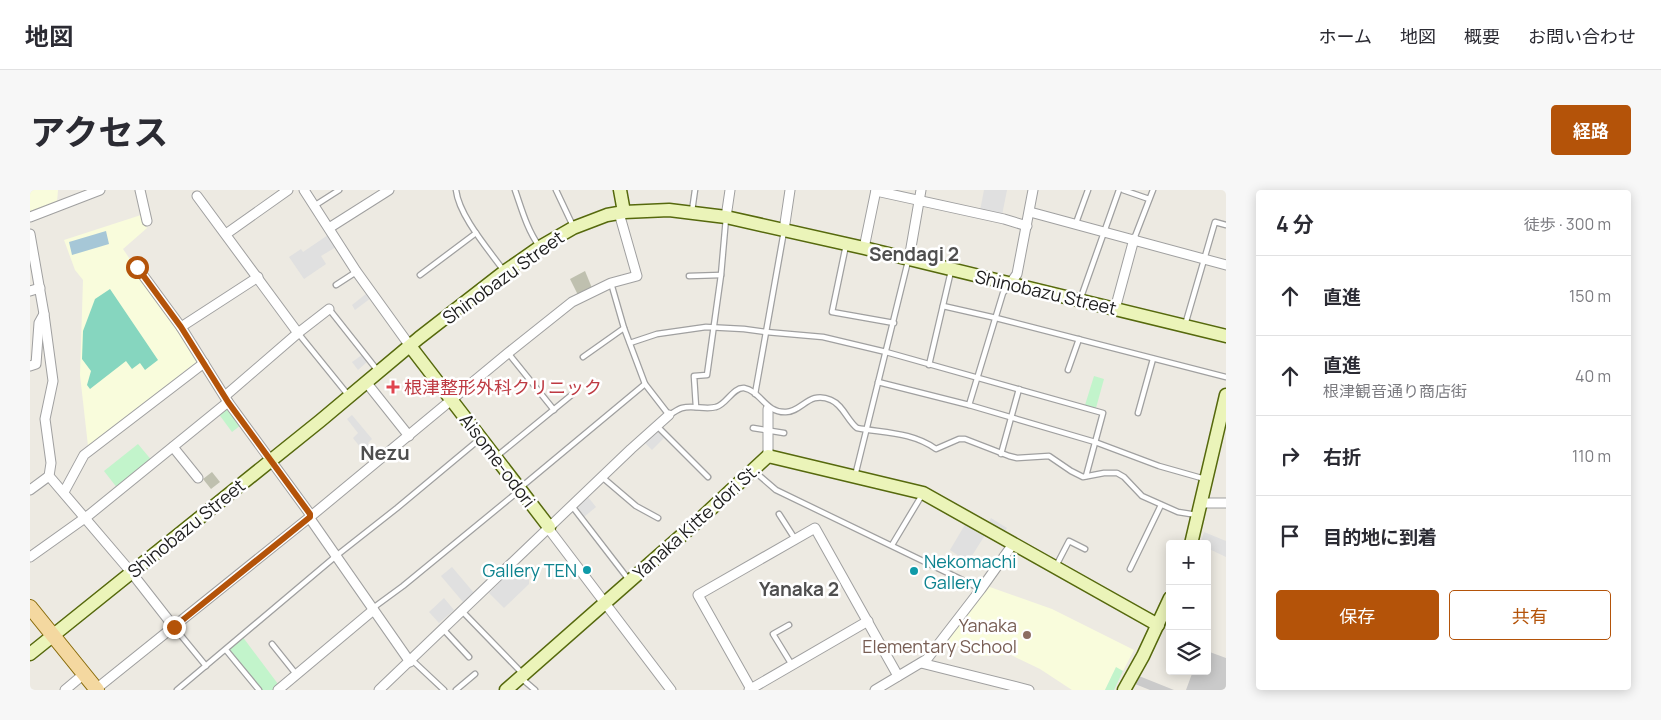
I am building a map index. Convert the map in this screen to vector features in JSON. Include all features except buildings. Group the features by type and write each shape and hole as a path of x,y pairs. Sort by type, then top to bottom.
{"main road":[{"path":"620,190 622,213"},
{"name":"Shinobazu Street","path":"30,654 504,272 540,247 573,228 607,215 669,210 726,217 864,248 1226,336"},
{"name":"Aisome-odori","path":"410,346 496,456 549,528"},
{"path":"1192,540 1226,395"},
{"name":"Yanaka Kitte dori St.","path":"506,690 698,522 768,456 923,493 1158,625"},
{"path":"30,607 97,689"},
{"path":"1124,690 1166,607"}],"street":[{"path":"30,217 100,190"},
{"path":"140,190 147,221"},
{"path":"226,234 288,190"},
{"path":"304,190 356,271 410,346"},
{"path":"329,228 388,190"},
{"path":"726,217 730,190"},
{"path":"784,230 790,190"},
{"path":"864,248 876,190 1027,226"},
{"path":"909,259 921,190"},
{"path":"1010,284 1017,274 1033,190"},
{"path":"197,196 298,333"},
{"path":"1030,212 1226,265"},
{"path":"97,689 572,302 611,283 637,276 622,213"},
{"path":"30,234 40,288 53,381 45,419 51,463 50,476 132,572 174,627"},
{"path":"1115,309 1134,239"},
{"path":"137,267 181,327 226,399 310,514 310,517 336,556 411,661"},
{"path":"181,327 258,277"},
{"path":"30,291 40,288"},
{"path":"30,557 89,515 173,447 298,333 329,308"},
{"path":"30,366 36,364 39,323 44,314"},
{"path":"64,492 84,455 204,363"},
{"path":"366,382 409,436"},
{"path":"768,408 768,456"},
{"path":"379,690 669,416"},
{"path":"173,447 198,478"},
{"path":"30,490 50,476"},
{"path":"1201,502 1226,503"},
{"path":"549,528 671,690"},
{"path":"868,621 750,690 698,596 815,528 868,621 898,676"},
{"path":"875,690 921,663 934,650 1013,544"},
{"path":"278,690 371,612 373,608"},
{"path":"921,663 1029,690"},
{"path":"65,690 84,674"}],"lane":[{"path":"314,206 339,190"},
{"path":"456,190 457,198 476,233 504,272"},
{"path":"516,190 532,236 540,247"},
{"path":"556,190 573,228"},
{"path":"692,212 695,190"},
{"path":"1076,223 1088,190"},
{"path":"1080,301 1119,190"},
{"path":"1123,190 1149,199"},
{"path":"1134,239 1153,190"},
{"path":"696,408 694,376 707,375 721,276 726,217"},
{"path":"1185,325 1215,222 1226,225"},
{"path":"755,394 784,230"},
{"path":"420,275 476,233"},
{"path":"846,244 832,312 894,323"},
{"path":"854,477 909,259"},
{"path":"929,365 951,269"},
{"path":"336,285 356,271"},
{"path":"689,276 721,276"},
{"path":"611,283 624,328 646,384 669,416 683,408 717,407 738,389 744,388 755,394 768,408 775,411 790,412 814,398 830,399 837,404 857,428 913,436 936,449 965,439 1001,454 1017,458 1049,456 1079,476 1118,473 1142,496 1178,512 1198,515"},
{"path":"969,405 1004,293 1010,284"},
{"path":"943,306 1226,377"},
{"path":"329,308 378,372"},
{"path":"630,343 657,334 714,327 823,337 886,352 1103,413 1086,476"},
{"path":"583,357 624,328"},
{"path":"298,333 350,396"},
{"path":"1068,370 1079,339"},
{"path":"508,353 554,410"},
{"path":"1138,413 1153,359"},
{"path":"878,382 969,405 1095,442 1158,466 1206,479"},
{"path":"373,608 403,586 646,384"},
{"path":"1001,454 1019,389"},
{"path":"496,456 574,393"},
{"path":"657,426 708,477"},
{"path":"753,428 784,433"},
{"path":"177,690 336,556 482,438"},
{"path":"753,470 776,490 981,589"},
{"path":"602,478 636,506 658,518"},
{"path":"892,545 923,493"},
{"path":"1130,569 1161,505"},
{"path":"572,506 630,580"},
{"path":"779,514 795,539"},
{"path":"1055,567 1069,540 1085,549"},
{"path":"462,611 534,690"},
{"path":"789,625 773,634 792,665"},
{"path":"174,627 206,666"},
{"path":"443,629 469,657"},
{"path":"272,644 297,674"},
{"path":"226,650 259,690"},
{"path":"411,661 444,690"},
{"path":"456,690 475,674"}],"shaded area":[{"path":"30,190 58,190 57,203 30,213"},
{"path":"984,190 1007,190 1002,215 980,211"},
{"path":"141,215 147,228 123,249 199,360 88,446 80,375 83,280 75,270 64,240"},
{"path":"328,235 336,247 321,256 326,264 304,279 289,257 301,249 303,252"},
{"path":"585,271 592,288 578,295 570,279"},
{"path":"367,293 371,298 355,310 352,305"},
{"path":"362,355 367,362 358,370 352,362"},
{"path":"352,415 372,439 368,443 379,457 372,462 353,438 358,433 347,419"},
{"path":"658,432 664,438 652,450 645,443"},
{"path":"212,472 220,482 211,489 203,479"},
{"path":"588,497 596,507 584,517 577,509 577,506"},
{"path":"991,518 1007,528 1004,533 988,524"},
{"path":"966,523 985,535 968,562 950,550"},
{"path":"1204,532 1226,541 1226,557 1211,550 1211,540 1201,540"},
{"path":"515,566 529,580 529,584 504,608 489,593"},
{"path":"452,567 474,593 463,602 441,576"},
{"name":"Yanaka Elementary School","path":"987,586 1052,609 1134,650 1123,671 1116,668 1105,690 1072,690 1040,669 1011,655 981,656 960,650 961,647 945,643"},
{"path":"444,598 454,610 439,623 429,612"},
{"path":"1211,652 1226,658 1226,690 1186,690 1192,675 1211,675"},
{"path":"1139,676 1174,690 1150,690 1135,684"}],"green space":[{"path":"110,289 158,360 145,370 140,363 132,369 126,361 90,389 87,385 91,371 82,359 83,331 95,299"},
{"path":"1094,376 1104,379 1096,408 1085,405"},
{"path":"227,406 241,425 232,432 218,413"},
{"path":"138,444 153,462 118,489 104,471"},
{"path":"242,636 281,688 278,690 259,690 226,650"},
{"path":"1116,667 1123,671 1114,690 1105,690"}],"water":[{"path":"106,231 109,244 72,255 69,242"}],"place":[{"name":"根津整形外科クリニック","path":"393,387"},
{"name":"Gallery TEN","path":"587,570"},
{"name":"Nekomachi Gallery","path":"914,571"},
{"name":"Yanaka Elementary School","path":"1027,635"}],"district":[{"name":"Sendagi 2","path":"914,254"},
{"name":"Nezu","path":"385,452"},
{"name":"Yanaka 2","path":"799,589"}],"route":[{"path":"137,267 181,327 228,402 310,514 310,517 174,627"}]}
